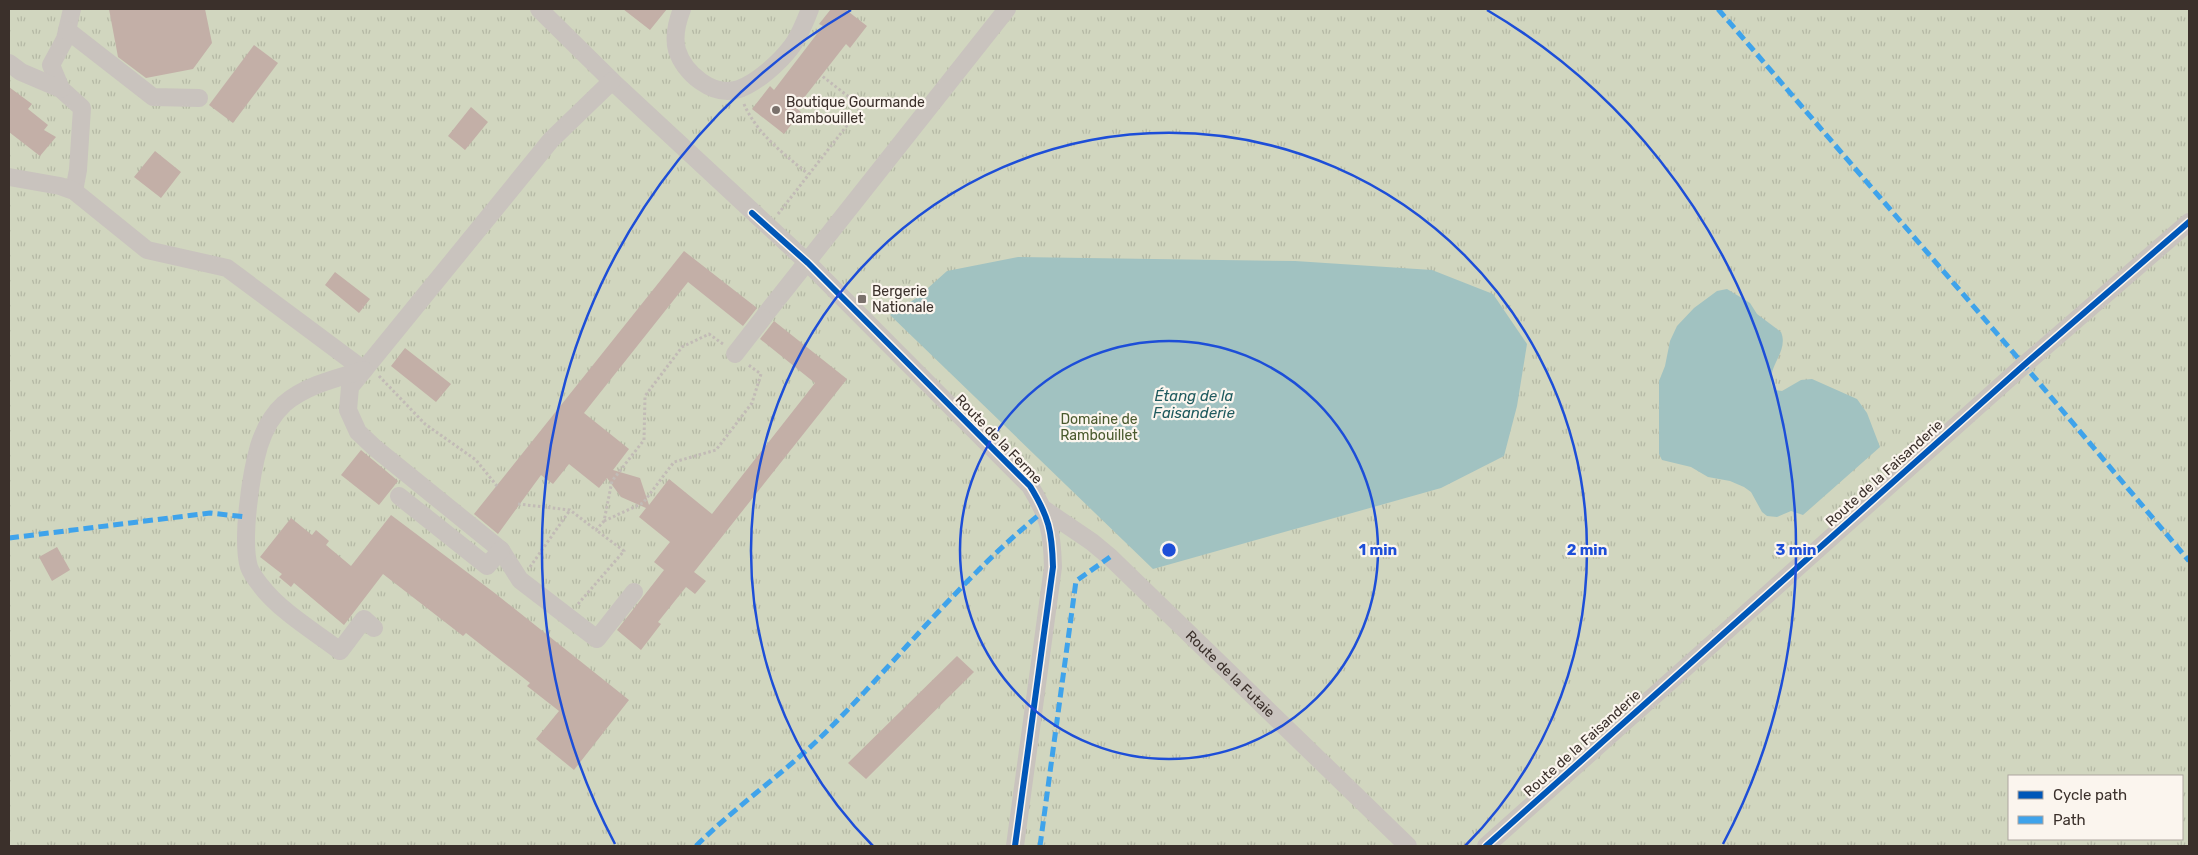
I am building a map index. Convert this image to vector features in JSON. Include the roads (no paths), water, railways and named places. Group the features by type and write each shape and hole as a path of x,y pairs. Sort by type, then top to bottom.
{"street":[{"path":"61,89 51,65 65,40 72,9"},
{"name":"Route de la Ferme","path":"539,9 612,81 808,263 1030,486 1045,510 1053,540 1053,568 1015,846"},
{"path":"682,9 675,39 677,51 687,68 703,84 717,89 737,90 751,83 792,47 804,27 810,9"},
{"path":"735,354 1003,11"},
{"path":"66,30 153,97 199,98"},
{"path":"9,64 21,72 61,89 82,108 78,170 74,191"},
{"path":"612,81 551,140 366,367 350,388 348,410 358,432 374,448 501,550 520,580 597,639 634,592"},
{"path":"9,177 60,186 74,191 147,250 227,268 366,367"},
{"name":"Route de la Faisanderie","path":"1486,846 2024,365 2189,222"},
{"path":"366,367 302,392 285,404 274,415 259,447 246,517 246,542 249,567 260,586 279,604 340,651 364,619 374,628"},
{"path":"399,496 488,566 501,550"},
{"name":"Route de la Futaie","path":"1045,510 1092,542 1110,557 1408,846"}],"water":[{"name":"Étang de la Faisanderie","path":"1018,257 1295,261 1432,270 1493,294 1527,344 1517,406 1504,456 1441,488 1153,569 890,315 918,297 947,271"},
{"path":"1727,289 1750,303 1757,314 1781,332 1782,347 1771,375 1771,383 1774,390 1782,391 1801,380 1812,379 1857,399 1867,413 1880,447 1803,515 1791,511 1777,517 1767,516 1762,512 1751,492 1744,487 1730,481 1708,477 1691,467 1662,460 1659,454 1659,381 1665,366 1670,341 1677,326 1694,308 1717,291"}],"place":[{"name":"Boutique Gourmande Rambouillet","path":"776,110"},
{"name":"Bergerie Nationale","path":"862,299"}],"park label":[{"name":"Domaine de Rambouillet","path":"1099,428"}]}
